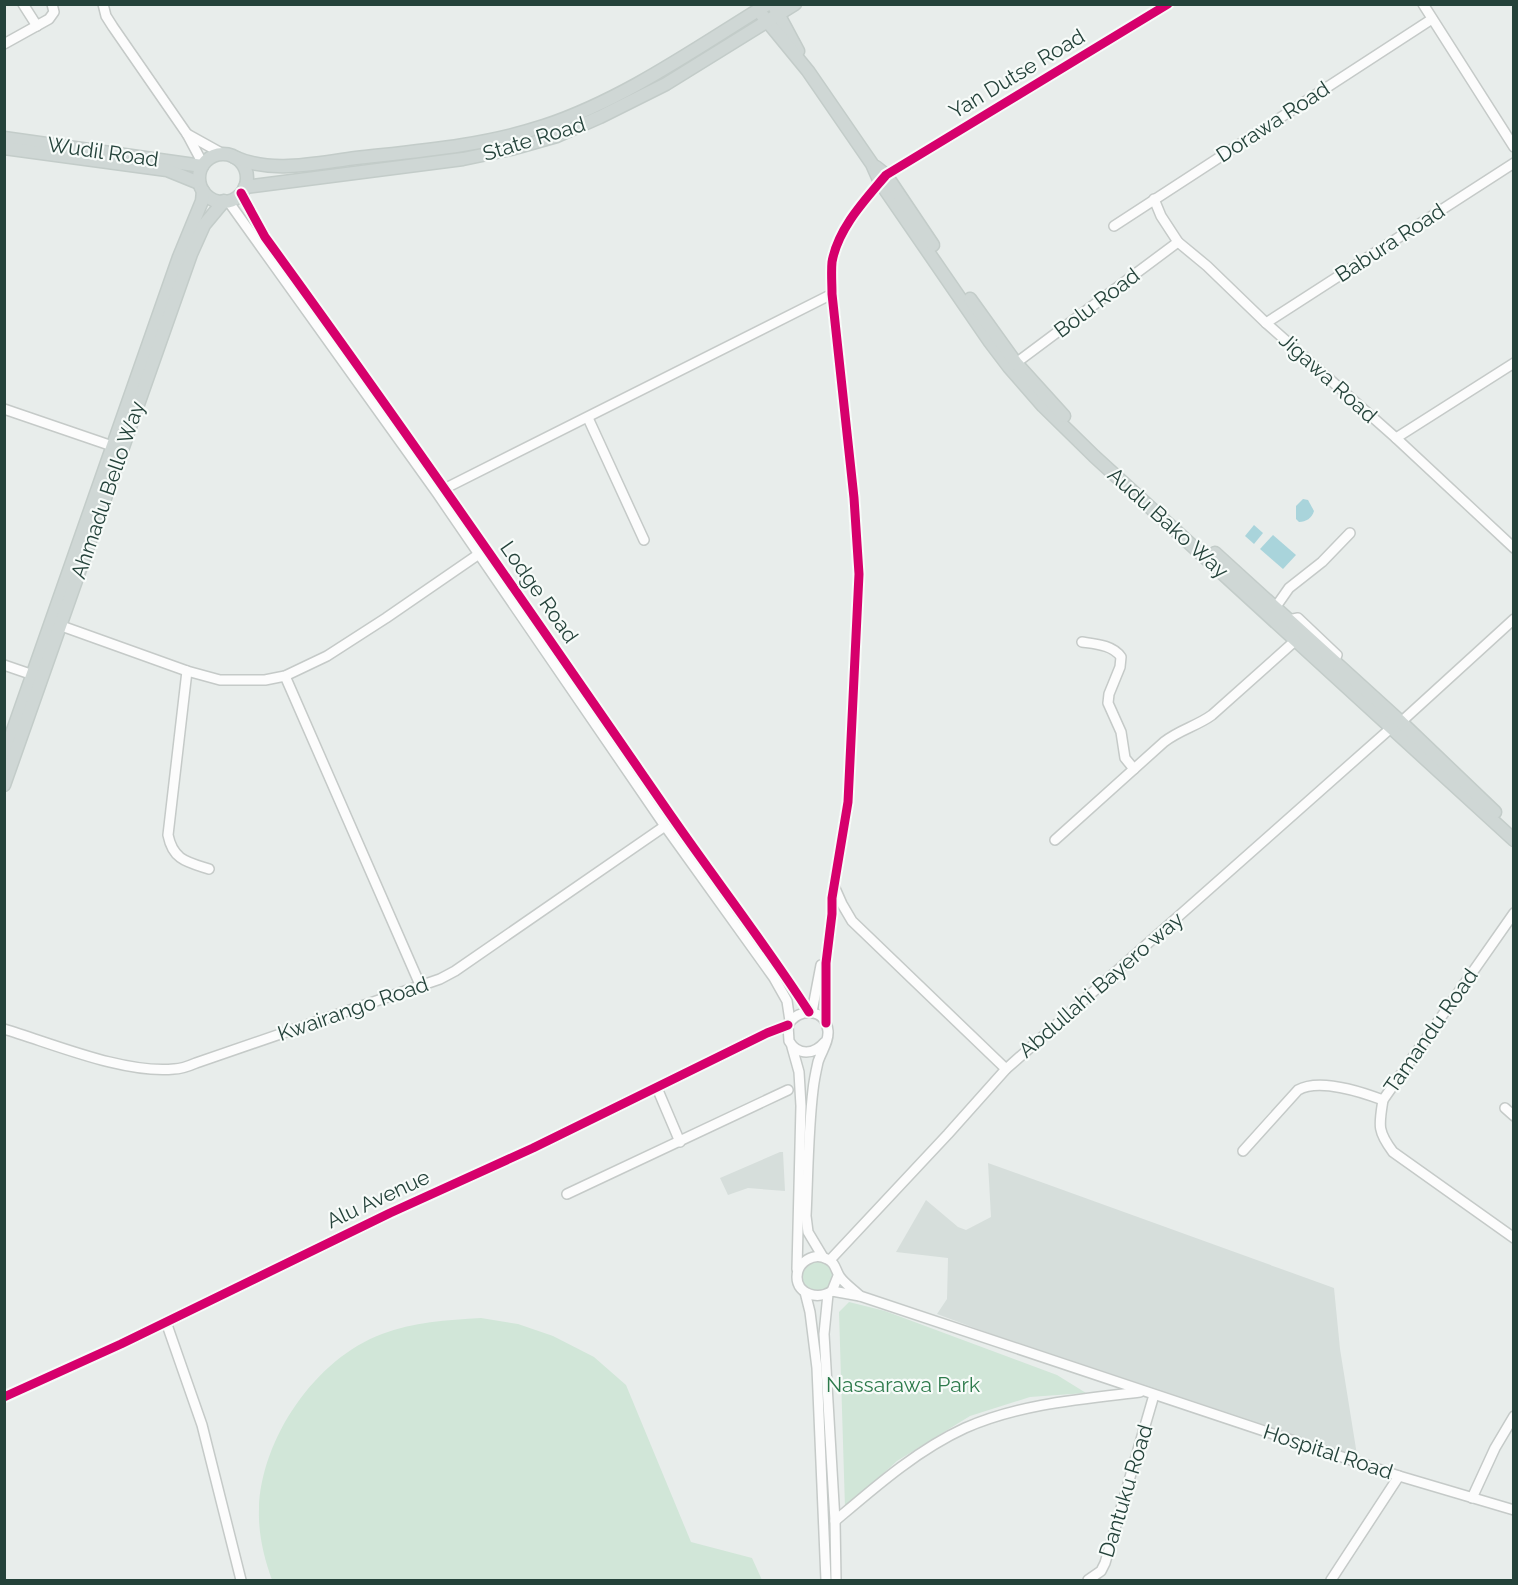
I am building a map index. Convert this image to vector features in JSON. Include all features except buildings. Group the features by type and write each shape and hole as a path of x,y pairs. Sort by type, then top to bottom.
{"main road":[{"name":"State Road","path":"229,155 261,165 294,165 447,148 516,134 574,114 634,86 767,8 795,4"},
{"name":"Audu Bako Way","path":"767,8 766,21 808,71"},
{"name":"Audu Bako Way","path":"767,8 872,164 1016,363 1064,416 1334,662 1514,840"},
{"name":"State Road","path":"243,190 463,159 511,149 556,136 590,122 666,84 766,21"},
{"name":"Wudil Road","path":"4,138 202,165"},
{"name":"Wudil Road","path":"4,148 167,170 201,187"},
{"path":"229,155 244,167 246,180 243,190 226,201 208,197 201,187 199,174 202,165 208,158 229,155"},
{"name":"Audu Bako Way","path":"883,179 990,342 1043,406 1296,640 1514,829"},
{"name":"Ahmadu Bello Way","path":"4,785 37,676 202,201 201,187"},
{"name":"Ahmadu Bello Way","path":"139,387 198,237 204,225 226,201"},
{"name":"Ahmadu Bello Way","path":"4,756 37,676"}],"street":[{"path":"23,4 37,26"},
{"path":"4,44 52,16 52,4"},
{"path":"103,4 106,16 187,134 202,165"},
{"name":"Yan Dutse Road","path":"832,898 848,802 859,574 854,498 832,294 832,262 837,245 852,217 883,179 1168,4"},
{"path":"1423,4 1514,147"},
{"name":"Dorawa Road","path":"1114,226 1432,19"},
{"path":"187,134 229,155"},
{"name":"Babura Road","path":"1266,323 1514,163"},
{"name":"Lodge Road","path":"243,190 265,237 444,489 673,819 776,960 810,1012"},
{"name":"Jigawa Road","path":"1154,199 1161,216 1178,242 1396,438 1514,548"},
{"name":"Lodge Road","path":"226,201 479,554 665,826 774,978 788,1001 789,1023"},
{"name":"Bolu Road","path":"1016,363 1178,242"},
{"path":"444,489 832,294"},
{"path":"1396,438 1514,363"},
{"path":"4,409 117,448"},
{"path":"588,418 644,540"},
{"path":"1275,608 1289,588 1322,562 1350,533"},
{"path":"55,624 187,671 220,680 265,680 285,676 327,656 479,554"},
{"name":"Abdullahi Bayero way","path":"827,1258 948,1134 1006,1069 1514,619"},
{"path":"1055,840 1174,734 1212,715 1296,640"},
{"path":"1082,642 1101,645 1115,651 1121,657 1120,668 1109,694 1108,703 1121,732 1125,758 1134,768"},
{"path":"4,665 37,676"},
{"path":"187,671 168,835 170,846 177,857 209,869"},
{"path":"285,676 421,987"},
{"name":"Kwairango Road","path":"4,1029 112,1063 145,1070 177,1069 421,987 455,971 665,826"},
{"path":"833,884 852,921 1006,1069"},
{"path":"810,1012 818,984 827,914 832,898"},
{"path":"832,898 826,963 826,1023 828,1029 818,1061 813,1092 806,1216 808,1232 837,1268 838,1276 830,1293 824,1334 835,1521 836,1581"},
{"name":"Tamandu Road","path":"1514,913 1383,1100 1380,1117 1381,1136 1393,1152 1514,1238"},
{"path":"826,1023 820,1016 810,1012 798,1014 789,1023 789,1041 799,1072 801,1106 797,1276 805,1292 810,1312 817,1368 826,1581"},
{"name":"Alu Avenue","path":"5,1396 166,1322 789,1023"},
{"path":"767,1033 789,1041 797,1050 805,1053 813,1052 825,1042"},
{"path":"1243,1151 1298,1090 1304,1087 1357,1090 1383,1100"},
{"path":"657,1088 680,1142"},
{"path":"567,1194 788,1090"},
{"path":"1505,1108 1514,1116"},
{"path":"797,1276 802,1263 816,1256 827,1258"},
{"name":"Hospital Road","path":"838,1276 860,1296 1399,1476 1514,1510"},
{"path":"805,1292 818,1297 830,1293 860,1296"},
{"path":"166,1322 202,1425 241,1581"},
{"name":"Hospital Road","path":"835,1521 924,1451 965,1428 1015,1411 1143,1392"},
{"name":"Dantuku Road","path":"1088,1581 1101,1571 1105,1563 1154,1395"},
{"path":"1472,1498 1495,1448 1514,1416"},
{"path":"1331,1581 1399,1476"}],"shaded area":[{"path":"783,1152 785,1191 748,1188 728,1195 720,1178"},
{"path":"988,1163 1334,1288 1340,1349 1357,1455 1298,1439 1042,1353 937,1314 947,1299 948,1258 896,1252 926,1200 958,1227 966,1230 991,1217"}],"green space":[{"path":"817,1260 828,1265 833,1276 828,1287 817,1292 806,1287 801,1276 806,1265"},
{"name":"Nassarawa Park","path":"849,1302 885,1311 1057,1375 1086,1393 1030,1397 970,1416 897,1461 845,1508 839,1312"},
{"path":"481,1318 518,1324 553,1336 594,1357 626,1385 691,1542 752,1558 762,1580 272,1580 259,1527 262,1482 281,1429 314,1382 335,1362 358,1346 382,1334 418,1324"}],"water":[{"path":"1303,499 1308,500 1314,511 1308,519 1299,522 1296,519 1296,506"},
{"path":"1254,525 1263,533 1254,544 1245,536"},
{"path":"1273,535 1296,555 1283,569 1260,549"}],"cycle path":[{"path":"826,1023 826,963 832,898 848,802 859,574 854,498 832,294 832,262 835,250 853,215 886,175 1168,4"},
{"path":"241,193 265,237 420,453 809,1012"},
{"path":"4,1397 121,1344 390,1213 533,1148 767,1033 788,1025"}]}
